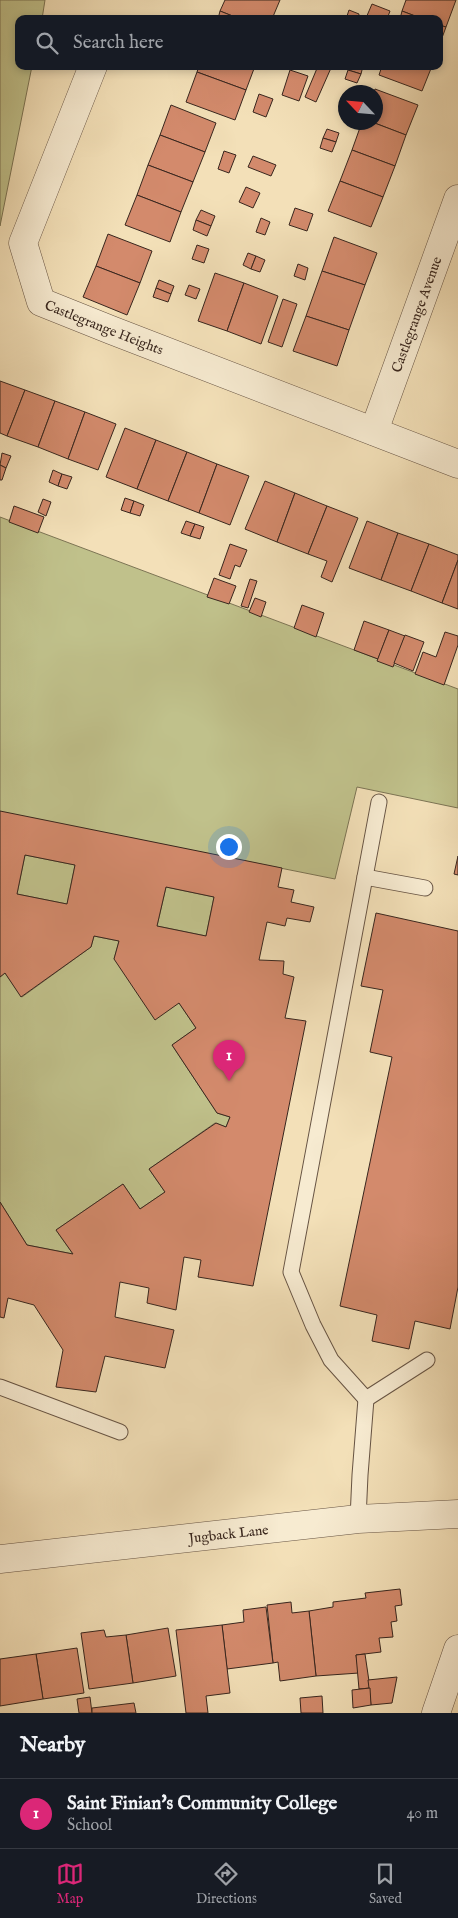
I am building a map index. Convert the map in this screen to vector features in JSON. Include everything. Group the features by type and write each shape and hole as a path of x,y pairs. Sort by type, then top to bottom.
{"street":[{"name":"Castlegrange Heights","path":"91,70 23,243 41,302 374,431"},
{"name":"Castlegrange Avenue","path":"374,431 458,199"},
{"path":"374,431 458,464"},
{"name":"Jugback Lane","path":"0,1559 358,1519 458,1514"},
{"path":"436,1713 458,1649"}],"lane":[{"path":"358,1519 366,1399 331,1360 313,1325 291,1272 379,802"},
{"path":"365,877 425,888"},
{"path":"366,1399 427,1360"},
{"path":"0,1387 120,1432"}],"green space":[{"path":"0,0 45,0 43,15 15,15 15,70 31,70 0,226"},
{"path":"0,517 458,689 458,808 357,787 335,879 0,812"},
{"path":"25,855 75,865 67,904 17,894"},
{"path":"166,887 214,897 206,936 157,926"},
{"path":"94,936 119,941 114,959 179,1003 196,1028 172,1045 217,1113 230,1117 226,1127 215,1123 149,1169 165,1192 140,1209 123,1184 56,1230 73,1254 27,1245 0,1202 0,977 5,973 22,997 91,947"}],"building":[{"path":"225,0 280,0 274,15 230,15 220,11"},
{"path":"406,0 456,0 446,27 443,26 443,15 412,15 402,11"},
{"path":"372,4 390,11 388,15 367,15"},
{"path":"349,10 359,14 359,15 347,15"},
{"path":"220,11 230,15 219,15"},
{"path":"402,11 412,15 401,15"},
{"path":"198,70 254,70 246,90 197,72"},
{"path":"290,70 308,76 299,101 282,95"},
{"path":"316,70 330,70 316,102 305,97"},
{"path":"348,70 362,70 361,74"},
{"path":"348,70 361,74 357,83 345,79"},
{"path":"381,70 430,70 422,91 379,75"},
{"path":"197,72 246,90 235,120 186,102"},
{"path":"383,92 418,105 406,135 383,126"},
{"path":"259,94 273,99 266,117 253,112"},
{"path":"171,105 216,123 205,152 160,135"},
{"path":"383,126 406,135 395,166 352,150 359,130 383,130"},
{"path":"327,129 339,133 336,142 323,138"},
{"path":"160,135 205,152 193,182 148,165"},
{"path":"323,138 336,142 332,152 320,148"},
{"path":"352,150 395,166 383,197 340,181"},
{"path":"224,151 236,155 229,173 218,169"},
{"path":"253,156 276,165 271,176 248,167"},
{"path":"148,165 193,182 181,212 137,195"},
{"path":"340,181 383,197 371,227 328,211"},
{"path":"246,187 260,193 253,208 239,202"},
{"path":"137,195 181,212 170,242 125,225"},
{"path":"295,208 313,214 307,231 289,225"},
{"path":"201,210 215,216 211,226 196,220"},
{"path":"261,218 270,222 265,235 256,232"},
{"path":"196,220 211,226 207,236 193,230"},
{"path":"108,234 152,251 140,283 96,266"},
{"path":"334,237 377,253 365,285 322,271"},
{"path":"197,245 209,249 204,263 192,259"},
{"path":"248,253 256,256 251,269 243,265"},
{"path":"256,256 265,260 260,272 251,269"},
{"path":"298,264 308,268 305,280 294,276"},
{"path":"96,266 140,283 127,315 83,297"},
{"path":"322,271 365,285 349,330 306,316"},
{"path":"215,273 244,283 227,331 198,321"},
{"path":"159,280 174,286 171,294 156,288"},
{"path":"244,283 278,296 261,344 227,331"},
{"path":"189,285 200,289 196,299 185,295"},
{"path":"156,288 171,294 168,302 153,297"},
{"path":"283,299 297,304 282,347 268,342"},
{"path":"306,316 349,330 337,366 293,351"},
{"path":"0,381 25,390 7,436 0,433"},
{"path":"25,390 55,401 38,447 7,436"},
{"path":"55,401 85,412 68,459 38,447"},
{"path":"85,412 116,424 98,470 68,459"},
{"path":"125,428 156,440 137,489 106,477"},
{"path":"156,440 187,452 168,501 137,489"},
{"path":"187,452 217,464 199,513 168,501"},
{"path":"2,453 11,456 6,468 0,465"},
{"path":"217,464 249,476 230,525 199,513"},
{"path":"0,465 6,468 2,480 0,480"},
{"path":"53,470 62,474 58,486 49,482"},
{"path":"62,474 72,477 67,489 58,486"},
{"path":"265,481 295,493 277,542 245,529"},
{"path":"295,493 327,506 308,554 277,542"},
{"path":"125,498 134,501 130,513 121,510"},
{"path":"43,499 51,502 46,516 38,512"},
{"path":"134,501 144,505 140,516 130,513"},
{"path":"14,506 44,517 38,533 9,522"},
{"path":"327,506 358,518 332,582 321,577 327,561 308,554"},
{"path":"186,521 195,524 190,536 181,533"},
{"path":"367,521 398,533 381,580 349,568"},
{"path":"195,524 204,527 200,539 190,536"},
{"path":"398,533 429,544 411,591 381,580"},
{"path":"230,544 247,550 240,567 235,565 230,579 219,575"},
{"path":"429,544 458,555 458,560 442,603 411,591"},
{"path":"458,560 458,609 442,603"},
{"path":"214,578 236,586 229,604 207,597"},
{"path":"250,579 257,581 248,608 241,606"},
{"path":"255,598 266,602 261,617 249,612"},
{"path":"302,605 324,613 316,637 294,628"},
{"path":"364,621 389,630 378,659 354,650"},
{"path":"389,630 405,636 393,667 377,661"},
{"path":"445,632 458,636 458,645 444,685 415,674 423,652 436,657"},
{"path":"405,635 424,642 413,671 394,663"},
{"path":"0,811 282,868 278,887 294,890 291,902 314,907 310,922 287,918 285,926 267,922 259,960 284,961 283,974 294,977 285,1018 306,1021 253,1286 198,1277 201,1260 184,1257 176,1310 147,1303 149,1288 120,1282 115,1317 174,1330 165,1368 105,1356 96,1392 56,1387 63,1350 34,1305 8,1298 4,1318 0,1317 0,1202 27,1245 73,1254 56,1230 123,1184 140,1209 165,1192 149,1169 216,1123 226,1127 230,1117 217,1113 172,1045 196,1028 179,1003 155,1020 114,959 119,941 94,936 91,947 21,997 5,973 0,977","holes":["25,855 75,865 67,904 17,894","166,887 214,897 206,936 157,926"]},
{"path":"458,856 458,875 454,874"},
{"path":"376,913 458,931 458,1287 450,1329 415,1321 409,1349 372,1341 377,1315 340,1306 392,1057 370,1052 383,990 361,986"},
{"path":"400,1589 402,1605 395,1606 397,1621 391,1622 393,1637 379,1638 381,1652 356,1655 359,1673 316,1676 309,1611 333,1607 333,1602 366,1598 365,1593"},
{"path":"291,1602 292,1613 309,1611 316,1676 280,1681 278,1662 273,1663 267,1605"},
{"path":"266,1607 273,1663 227,1669 222,1625 244,1622 243,1610"},
{"path":"222,1625 230,1693 206,1696 208,1713 186,1713 176,1630"},
{"path":"168,1628 176,1676 133,1683 126,1635"},
{"path":"104,1630 106,1637 126,1635 133,1683 89,1689 81,1633"},
{"path":"77,1648 84,1693 43,1699 36,1654"},
{"path":"36,1654 43,1699 0,1706 0,1659"},
{"path":"365,1654 370,1688 359,1689 356,1655"},
{"path":"397,1677 392,1703 371,1705 368,1680"},
{"path":"370,1688 371,1705 353,1708 352,1690"},
{"path":"322,1696 323,1713 301,1713 300,1698"},
{"path":"90,1697 92,1713 79,1713 77,1699"},
{"path":"134,1703 136,1713 92,1713 92,1708"}],"place":[{"name":"Saint Finian's Community College","path":"229,1081"}]}
